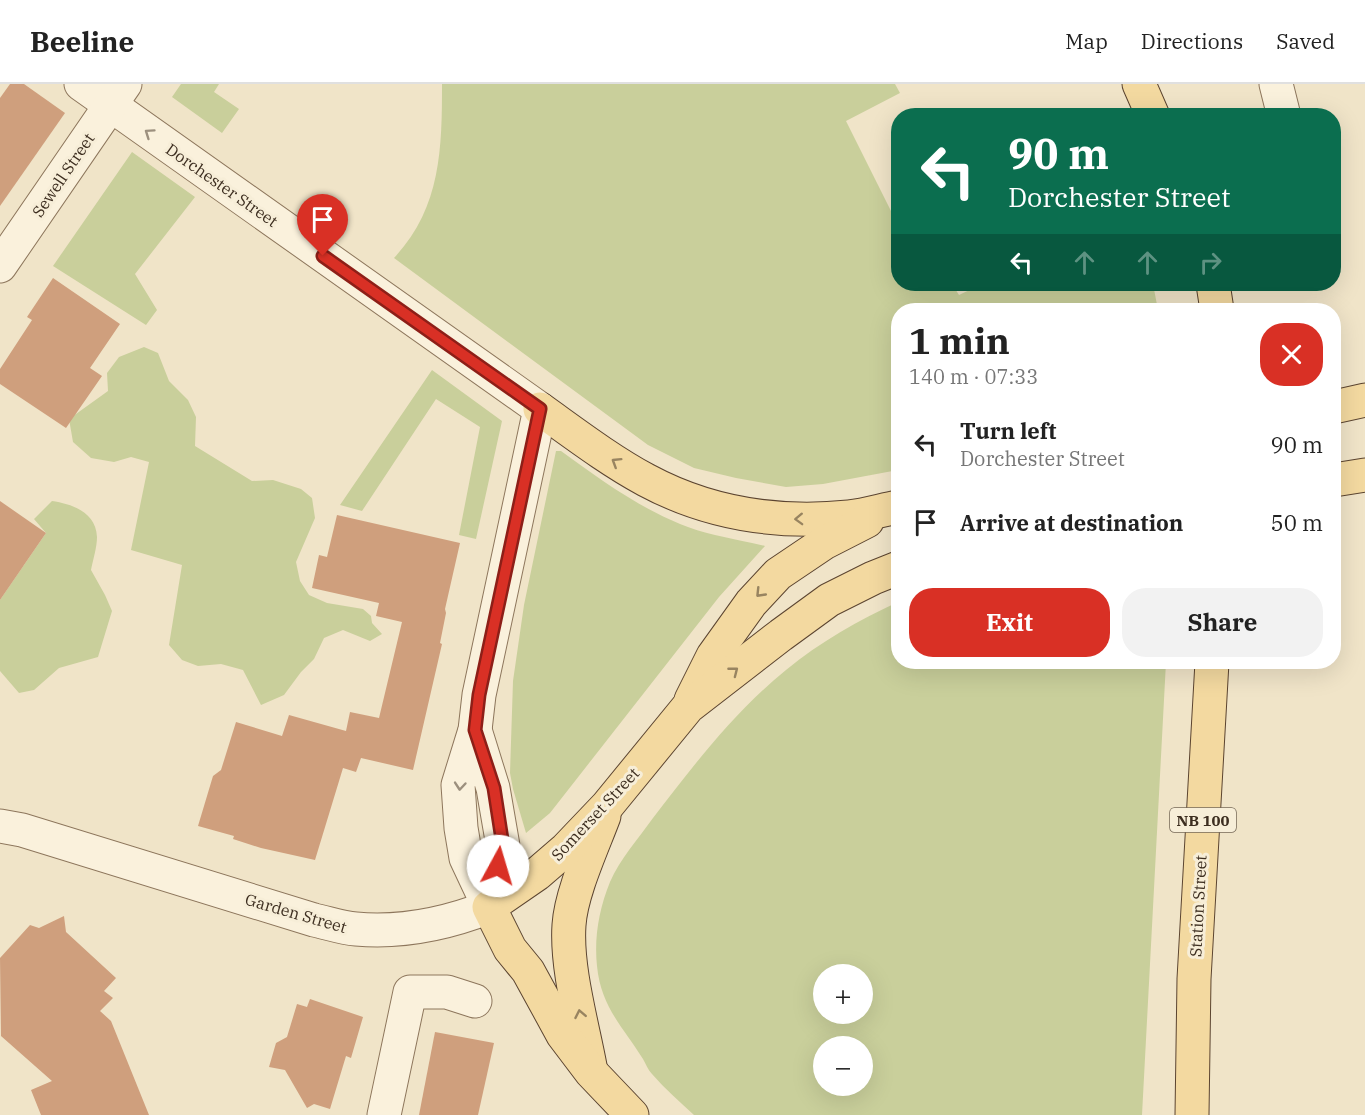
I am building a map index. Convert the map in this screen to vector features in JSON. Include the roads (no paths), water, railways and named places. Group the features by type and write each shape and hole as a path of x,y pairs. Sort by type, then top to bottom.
{"main road":[{"path":"1139,84 1150,108"},
{"path":"1341,405 1365,400"},
{"path":"540,409 610,458 647,480 674,494 705,504 778,520 850,517 891,509"},
{"path":"1341,479 1365,475"},
{"name":"Somerset Street","path":"688,707 713,656 751,603 778,574 857,524 891,511"},
{"name":"Somerset Street","path":"489,907 537,874 566,849 607,806 688,707 781,634 829,600 891,571"},
{"name":"Station Street","path":"1192,1115 1194,979 1212,669"},
{"path":"591,1072 570,953 569,924 578,889 607,806"},
{"path":"489,907 510,949 528,971 563,1035 591,1072 632,1115"},
{"path":"1171,1115 1194,979"}],"street":[{"name":"Dorchester Street","path":"81,84 117,95 540,409"},
{"path":"1276,84 1282,108"},
{"name":"Sewell Street","path":"0,266 117,95"},
{"path":"489,907 503,846 494,788 475,730 479,695 540,409"},
{"name":"Garden Street","path":"0,826 22,830 314,920 354,929 390,930 429,926 459,919 489,907"},
{"path":"384,1115 410,992 447,992 476,1001"}]}
